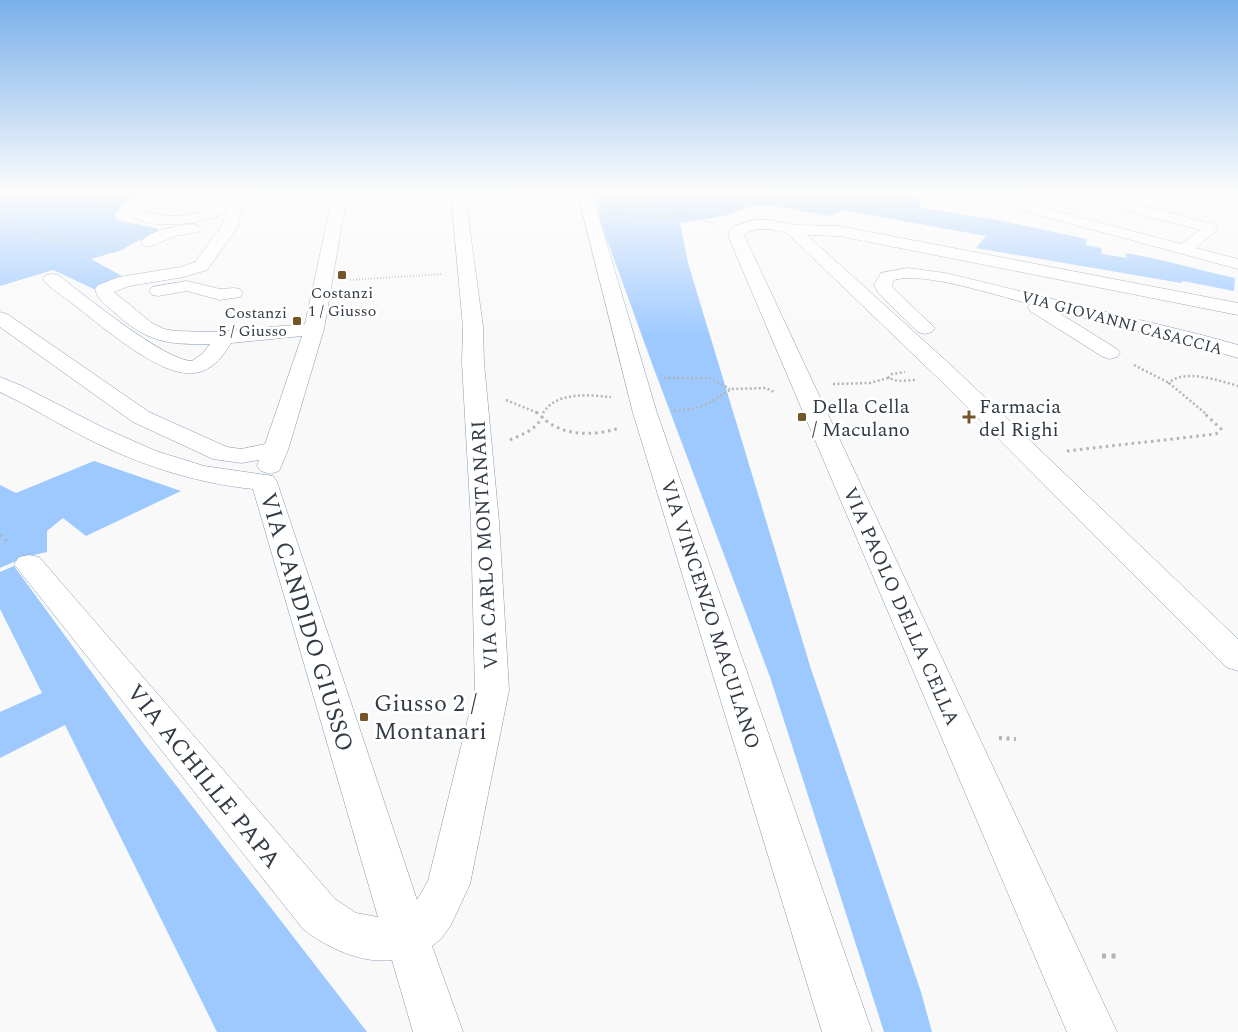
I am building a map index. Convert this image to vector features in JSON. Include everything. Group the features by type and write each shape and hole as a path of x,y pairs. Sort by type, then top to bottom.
{"street":[{"path":"219,242 201,266 184,272 125,282 104,289 106,296 130,300 166,289 187,286 220,295 234,292"},
{"path":"0,318 141,417 222,454 241,456 270,466 314,329 331,242"},
{"name":"VIA CARLO MONTANARI","path":"407,935 424,926 449,884 492,690 485,522 468,272 464,242"},
{"name":"VIA VINCENZO MACULANO","path":"606,242 647,418 847,1032"},
{"name":"VIA PAOLO DELLA CELLA","path":"740,242 1092,1032"},
{"path":"805,242 951,365 1238,659"},
{"name":"VIA PAOLO DELLA CELLA","path":"898,242 1238,309"},
{"path":"1154,242 1238,264"},
{"path":"1183,250 1194,242"},
{"name":"VIA GIOVANNI CASACCIA","path":"935,337 885,290 883,285 886,277 916,272 1006,292 1195,339 1238,352"},
{"path":"52,279 153,352 174,364 186,367 199,365 213,358 224,337"},
{"name":"VIA GIOVANNI CASACCIA","path":"1006,292 1054,317 1110,353"},
{"path":"130,300 143,326 158,334 192,339 314,329"},
{"name":"VIA CANDIDO GIUSSO","path":"0,384 109,440 172,467 230,480 270,466 370,824 438,1032"},
{"name":"VIA ACHILLE PAPA","path":"29,564 318,914 355,935 380,941 407,935"}],"path":[{"path":"56,242 101,246 120,242"},
{"path":"324,281 468,272"},
{"path":"1061,452 1206,436 1216,434 1221,429 1210,417 1168,383 1110,353"},
{"path":"827,384 870,383 888,378 892,374"},
{"path":"1168,383 1173,379 1201,376 1238,386"},
{"path":"662,378 709,378 731,389 766,388"},
{"path":"888,378 898,381"},
{"path":"673,411 709,404 731,389"},
{"path":"505,442 533,428 540,422 545,410 566,398 590,394 617,397"},
{"path":"504,400 532,410 551,424 578,433 600,433 621,427"},
{"path":"1107,956 1116,956"}],"shaded area":[{"path":"0,242 135,242 122,250 91,259 122,276 107,282 98,291 53,270 0,286"},
{"path":"608,242 684,242 688,263 811,669 921,992 932,1032 884,1032 770,677"},
{"path":"981,242 1086,242 1086,245 1101,248 1102,254 1127,258 1125,253 1139,255 1235,278 1234,291 1183,281 1181,283 976,248"},
{"path":"94,461 181,491 86,536 63,518 47,531 47,552 25,557 0,568 0,485 16,493"},
{"path":"14,566 144,744 367,1032 217,1032 65,725 0,758 0,712 42,693 0,609 0,572"}],"place":[{"name":"Costanzi 1 / Giusso","path":"342,275"},
{"name":"Costanzi 5 / Giusso","path":"297,321"},
{"name":"Della Cella / Maculano","path":"802,417"},
{"name":"Farmacia del Righi","path":"969,417"},
{"name":"Giusso 2 / Montanari","path":"364,717"}]}
